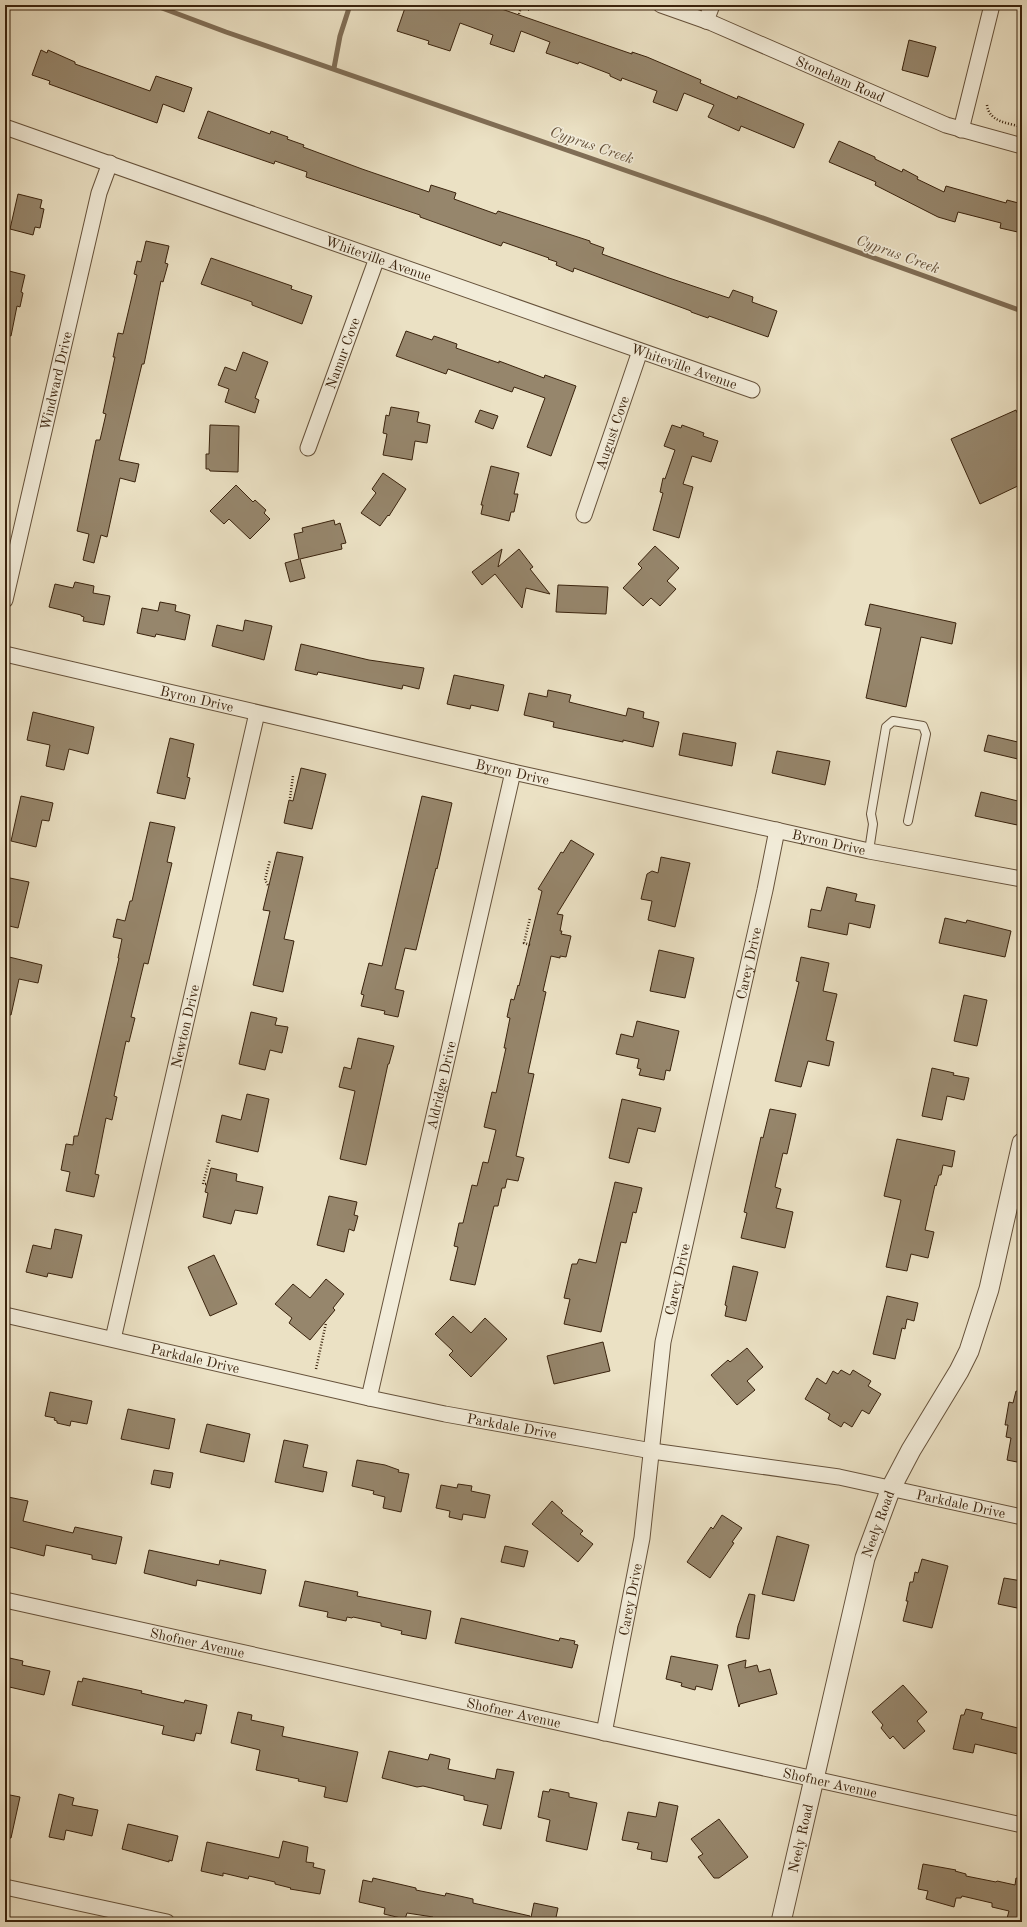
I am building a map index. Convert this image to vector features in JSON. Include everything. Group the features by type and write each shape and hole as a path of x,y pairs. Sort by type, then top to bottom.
{"street":[{"name":"Stoneham Road","path":"662,5 706,21 923,116 961,130 1022,146"},
{"path":"706,21 712,5"},
{"path":"961,130 992,5"},
{"name":"Whiteville Avenue","path":"5,127 752,390"},
{"name":"Windward Drive","path":"5,600 99,192 110,163"},
{"name":"Namur Cove","path":"308,448 377,258"},
{"name":"August Cove","path":"584,515 640,351"},
{"name":"Byron Drive","path":"5,654 513,772 869,851 1022,878"},
{"name":"Newton Drive","path":"113,1339 257,713"},
{"name":"Aldridge Drive","path":"369,1398 513,772"},
{"name":"Carey Drive","path":"604,1733 642,1538 663,1342 765,890 777,830"},
{"name":"Neely Road","path":"780,1922 865,1558 891,1488 911,1450 959,1371 969,1351 989,1290 1016,1194 1022,1143"},
{"name":"Parkdale Drive","path":"5,1315 369,1398 499,1424 652,1450 806,1471 1022,1517"},
{"name":"Shofner Avenue","path":"5,1600 813,1780 1022,1825"},
{"path":"5,1887 167,1922"}],"lane":[{"path":"869,851 873,824 872,814 886,727 894,721 923,726 926,734 908,821"}],"path":[{"path":"519,14 521,7 530,10"},
{"path":"987,105 987,110 994,118 1022,127"},
{"path":"290,798 293,776"},
{"path":"268,885 265,880 270,860"},
{"path":"530,918 524,943 530,945"},
{"path":"206,1184 203,1184 210,1158"},
{"path":"314,1376 326,1323"}],"building":[{"path":"406,5 490,5 632,54 632,52 647,57 701,80 700,83 737,99 738,96 804,124 794,148 741,126 739,131 708,117 714,105 684,93 677,111 653,102 657,91 622,78 621,81 610,76 610,74 579,62 578,64 546,53 550,42 521,31 514,52 490,44 493,35 460,23 450,51 428,44 429,41 397,31"},
{"path":"909,40 936,47 928,77 902,70"},
{"path":"41,50 47,53 48,50 75,62 75,64 150,91 156,76 192,88 184,112 163,104 157,123 49,84 50,81 32,75"},
{"path":"208,111 270,134 271,131 288,137 287,139 304,145 303,147 429,192 431,185 456,193 454,199 496,214 498,211 590,241 590,243 604,248 602,254 669,278 729,298 733,290 753,297 752,302 777,311 768,337 709,316 708,318 691,312 574,268 573,272 556,265 557,262 548,259 549,258 503,242 501,246 420,217 420,215 306,177 307,172 275,161 274,164 198,138"},
{"path":"839,141 875,157 875,159 902,172 903,169 918,177 917,179 944,192 946,186 1006,203 1007,200 1022,204 1022,233 1000,228 1001,223 958,212 955,222 938,217 875,185 876,182 829,162"},
{"path":"18,194 42,200 40,208 44,209 40,228 35,227 33,235 10,229"},
{"path":"146,241 169,246 165,263 168,264 163,282 161,281 144,364 142,364 119,460 139,464 135,482 120,478 107,537 101,535 94,563 83,560 89,534 77,531 96,440 100,440 106,414 103,413 115,357 113,357 118,333 123,334 137,275 134,274 137,261 141,262"},
{"path":"211,258 292,286 291,289 312,296 302,324 252,305 252,302 201,284"},
{"path":"5,270 25,275 21,292 23,293 20,307 17,306 11,336 5,335"},
{"path":"406,331 432,340 434,336 457,344 456,348 499,363 499,361 544,378 545,375 576,386 551,456 527,447 545,398 514,387 512,392 448,369 446,374 396,356"},
{"path":"243,352 268,362 255,398 259,400 255,413 225,402 229,389 218,385 225,367 236,371"},
{"path":"391,407 419,412 417,422 430,425 427,443 415,441 412,460 383,455 387,434 383,433 386,415 389,416"},
{"path":"480,410 498,416 493,429 475,422"},
{"path":"1016,410 1022,424 1022,484 980,504 951,439"},
{"path":"210,425 239,426 238,472 210,471 209,469 206,469 206,454 209,454"},
{"path":"672,425 681,428 682,425 704,433 703,436 718,441 711,462 692,456 683,484 693,487 679,538 653,530 663,493 660,492 663,478 665,479 675,450 664,446"},
{"path":"491,466 519,473 514,494 518,494 514,512 511,512 509,521 481,514 483,505 481,505"},
{"path":"383,473 406,489 389,516 388,515 380,526 361,513 376,493 372,489"},
{"path":"236,485 253,502 255,500 266,510 264,513 270,519 250,539 229,519 224,524 210,511"},
{"path":"334,520 335,525 340,523 346,543 341,544 342,549 300,559 305,578 290,582 285,563 299,559 294,534 303,532 302,528"},
{"path":"655,546 679,568 667,581 676,589 660,606 651,598 643,606 623,588 642,568 638,564"},
{"path":"502,549 498,567 519,549 533,567 530,569 550,594 526,588 522,608 495,574 482,585 472,572"},
{"path":"75,582 94,586 93,593 110,596 104,625 83,621 84,617 81,615 49,607 55,584 73,588"},
{"path":"558,585 608,587 606,614 556,612"},
{"path":"160,602 176,605 175,611 190,615 185,640 156,634 155,637 137,633 142,608 158,611"},
{"path":"870,604 956,623 952,644 921,637 906,707 866,698 881,628 865,625"},
{"path":"245,620 272,626 264,660 212,646 217,625 243,631"},
{"path":"301,644 369,660 424,668 419,689 403,685 402,689 318,672 317,675 295,670"},
{"path":"454,675 504,685 498,711 471,705 470,709 447,704"},
{"path":"548,690 571,695 569,702 626,716 628,708 644,712 643,718 659,722 653,747 553,727 554,722 524,715 529,693 547,697"},
{"path":"33,712 94,727 88,754 69,749 64,770 46,766 50,745 27,740"},
{"path":"683,733 736,743 732,766 679,755"},
{"path":"988,735 1022,743 1022,760 984,751"},
{"path":"170,738 194,744 187,777 190,778 185,799 157,793"},
{"path":"777,751 830,761 825,785 772,773"},
{"path":"301,768 326,774 312,829 284,823 289,800 293,801"},
{"path":"981,792 1022,802 1022,826 975,816"},
{"path":"21,796 53,803 49,821 42,820 36,847 11,841"},
{"path":"422,796 452,803 416,950 405,948 395,989 404,991 398,1017 384,1014 385,1011 361,1006 364,995 361,994 369,963 382,966"},
{"path":"150,822 175,827 167,862 172,863 148,964 144,963 131,1017 135,1018 129,1042 126,1041 114,1096 117,1097 112,1120 106,1118 95,1174 99,1175 94,1197 66,1191 70,1172 61,1170 66,1144 73,1145 74,1136 78,1136 119,958 122,939 113,937 117,919 125,921 130,901 132,901"},
{"path":"571,840 594,854 557,914 563,915 560,931 562,931 561,934 571,936 566,957 560,956 560,958 551,956 543,991 546,992 528,1073 534,1074 516,1156 524,1158 518,1181 507,1179 505,1188 502,1188 498,1206 494,1206 475,1285 450,1280 458,1247 454,1246 459,1223 463,1223 472,1185 477,1186 483,1162 488,1163 496,1130 484,1127 492,1092 496,1093 506,1048 504,1048 510,1018 507,1017 511,999 514,1000 518,985 519,986 542,891 538,889 561,852 563,853"},
{"path":"277,852 303,857 284,939 294,941 283,992 253,985 270,911 263,910"},
{"path":"661,857 690,863 675,927 648,920 652,901 641,899 647,874 652,871 658,873"},
{"path":"5,877 29,882 18,928 5,925"},
{"path":"827,887 857,894 855,901 875,905 870,928 849,923 847,935 808,927 811,909 821,911"},
{"path":"945,918 966,923 967,920 1011,931 1005,957 939,943"},
{"path":"659,950 694,958 685,998 650,991"},
{"path":"5,956 42,965 38,983 19,979 11,1015 5,1014"},
{"path":"801,957 829,963 823,991 837,994 826,1040 834,1042 829,1066 808,1061 801,1087 775,1081 799,982 796,981"},
{"path":"964,995 987,1000 977,1046 954,1041"},
{"path":"251,1012 277,1018 275,1025 288,1027 282,1053 270,1050 265,1070 239,1064"},
{"path":"637,1021 679,1031 670,1071 666,1070 664,1080 639,1075 641,1069 637,1068 639,1059 616,1054 621,1034 633,1037"},
{"path":"358,1038 394,1046 388,1064 366,1165 340,1159 355,1091 339,1087 344,1067 351,1069"},
{"path":"932,1068 954,1073 953,1075 969,1078 964,1100 947,1096 942,1120 922,1116"},
{"path":"247,1094 269,1099 258,1152 216,1142 222,1115 241,1120"},
{"path":"622,1099 661,1108 655,1132 638,1128 629,1163 609,1158"},
{"path":"770,1109 796,1114 787,1154 783,1153 775,1187 781,1189 776,1208 793,1212 785,1248 741,1238 747,1213 744,1212 761,1137 763,1138"},
{"path":"897,1139 955,1151 952,1167 943,1165 941,1175 939,1175 936,1186 935,1185 925,1230 934,1232 928,1258 911,1254 907,1271 886,1267 901,1200 884,1196"},
{"path":"211,1168 237,1174 236,1181 263,1187 257,1214 235,1210 231,1224 203,1217 208,1193 205,1192"},
{"path":"615,1182 642,1188 636,1213 633,1212 626,1243 621,1242 601,1332 564,1324 570,1299 564,1298 572,1264 577,1264 579,1259 596,1263"},
{"path":"329,1196 357,1202 354,1215 358,1216 354,1231 349,1229 344,1252 317,1245"},
{"path":"55,1229 82,1235 72,1278 48,1273 47,1277 26,1272 33,1245 51,1249"},
{"path":"214,1255 237,1304 210,1316 188,1267"},
{"path":"733,1266 758,1272 746,1321 725,1316 727,1306 725,1305"},
{"path":"326,1279 344,1294 333,1308 335,1310 310,1340 289,1323 292,1318 275,1304 293,1284 310,1298"},
{"path":"887,1296 918,1303 914,1321 907,1319 905,1329 902,1328 895,1359 873,1354"},
{"path":"453,1316 471,1333 485,1318 507,1339 471,1377 449,1355 453,1351 435,1334"},
{"path":"603,1342 610,1371 554,1384 547,1356"},
{"path":"747,1348 763,1367 747,1381 755,1390 737,1405 711,1375 728,1360 730,1362"},
{"path":"841,1370 850,1375 853,1370 871,1381 868,1386 881,1394 869,1414 862,1410 852,1427 844,1422 841,1427 828,1419 830,1414 805,1399 817,1378 826,1384 833,1371 838,1374"},
{"path":"1016,1391 1022,1392 1022,1463 1007,1460 1011,1438 1006,1437 1008,1425 1005,1425 1009,1402 1013,1403"},
{"path":"50,1392 92,1401 87,1424 71,1421 70,1426 57,1423 57,1421 54,1420 55,1418 45,1416"},
{"path":"128,1409 175,1419 169,1449 121,1439"},
{"path":"207,1424 250,1434 244,1462 200,1452"},
{"path":"284,1440 308,1445 303,1467 327,1472 323,1492 275,1482"},
{"path":"357,1460 385,1465 399,1470 398,1472 409,1474 401,1512 383,1508 385,1497 373,1494 374,1491 352,1486"},
{"path":"154,1470 173,1473 170,1488 151,1484"},
{"path":"458,1484 472,1486 471,1491 490,1495 485,1518 463,1514 462,1520 449,1517 450,1511 436,1508 441,1485 457,1488"},
{"path":"8,1497 28,1501 23,1521 73,1533 75,1527 122,1537 116,1564 92,1559 92,1555 46,1545 44,1556 5,1546 5,1512"},
{"path":"552,1501 563,1511 561,1513 583,1531 580,1534 593,1544 578,1562 532,1524"},
{"path":"722,1515 742,1528 732,1542 734,1543 710,1578 687,1562 711,1527 713,1529"},
{"path":"777,1536 809,1545 794,1601 762,1594"},
{"path":"505,1546 528,1551 524,1567 501,1562"},
{"path":"149,1550 219,1565 220,1560 266,1570 261,1594 197,1580 196,1586 144,1573"},
{"path":"922,1559 948,1566 932,1628 903,1621 908,1601 906,1601 910,1582 913,1582 915,1572 918,1573"},
{"path":"1004,1578 1022,1581 1022,1609 998,1604"},
{"path":"305,1581 358,1592 357,1596 431,1611 426,1639 401,1634 402,1631 381,1626 381,1623 353,1617 347,1617 346,1621 327,1617 328,1612 299,1606"},
{"path":"749,1594 755,1595 749,1639 736,1637 738,1626"},
{"path":"461,1618 559,1641 560,1638 575,1641 574,1644 578,1645 572,1668 455,1643"},
{"path":"671,1656 718,1665 712,1690 696,1686 695,1690 681,1686 682,1683 666,1679"},
{"path":"5,1657 23,1661 22,1665 50,1671 44,1695 5,1686"},
{"path":"746,1660 745,1668 757,1665 759,1672 770,1669 777,1694 740,1704 739,1707 728,1665"},
{"path":"83,1678 142,1691 141,1693 184,1703 185,1700 207,1705 201,1734 196,1733 194,1741 162,1734 164,1726 72,1705 78,1681 82,1682"},
{"path":"903,1685 927,1712 917,1721 925,1731 904,1749 893,1736 890,1739 881,1728 883,1725 872,1712"},
{"path":"966,1709 983,1713 981,1719 1022,1729 1022,1755 975,1744 973,1753 953,1749 961,1715 964,1715"},
{"path":"238,1712 252,1715 251,1720 284,1727 282,1736 358,1752 347,1802 324,1797 326,1787 298,1781 299,1779 256,1770 260,1750 231,1743"},
{"path":"389,1751 428,1760 430,1754 450,1759 448,1769 495,1779 497,1769 514,1772 501,1829 483,1825 488,1805 464,1800 464,1796 423,1786 417,1787 382,1778"},
{"path":"550,1789 569,1793 569,1797 597,1803 587,1850 546,1841 550,1820 538,1817 543,1791 549,1792"},
{"path":"5,1794 20,1797 11,1838 5,1838"},
{"path":"59,1794 74,1798 72,1805 98,1810 92,1836 66,1830 64,1840 49,1837"},
{"path":"659,1802 678,1806 667,1862 651,1859 652,1852 637,1849 639,1843 622,1840 628,1812 656,1817"},
{"path":"719,1819 748,1857 719,1878 714,1878 698,1857 703,1854 691,1839"},
{"path":"128,1824 178,1836 172,1861 169,1860 169,1862 122,1849"},
{"path":"283,1841 308,1847 306,1862 314,1863 313,1867 325,1870 320,1894 290,1889 291,1888 275,1884 275,1882 249,1876 248,1879 223,1873 223,1876 201,1871 207,1842 279,1858"},
{"path":"923,1864 956,1870 955,1871 966,1874 966,1876 1015,1885 1016,1878 1022,1879 1022,1922 1006,1922 1009,1911 992,1907 992,1903 962,1896 961,1898 956,1898 954,1907 926,1899 928,1891 918,1889"},
{"path":"373,1878 416,1888 416,1890 445,1896 446,1893 473,1899 473,1903 530,1916 530,1922 449,1922 433,1917 407,1913 405,1919 384,1914 385,1908 359,1902 363,1880 372,1882"},
{"path":"534,1903 558,1908 555,1922 530,1922"}],"waterway":[{"name":"Cyprus Creek","path":"154,5 226,32 760,217 1022,311"},
{"path":"334,68 340,36 350,5"}]}
